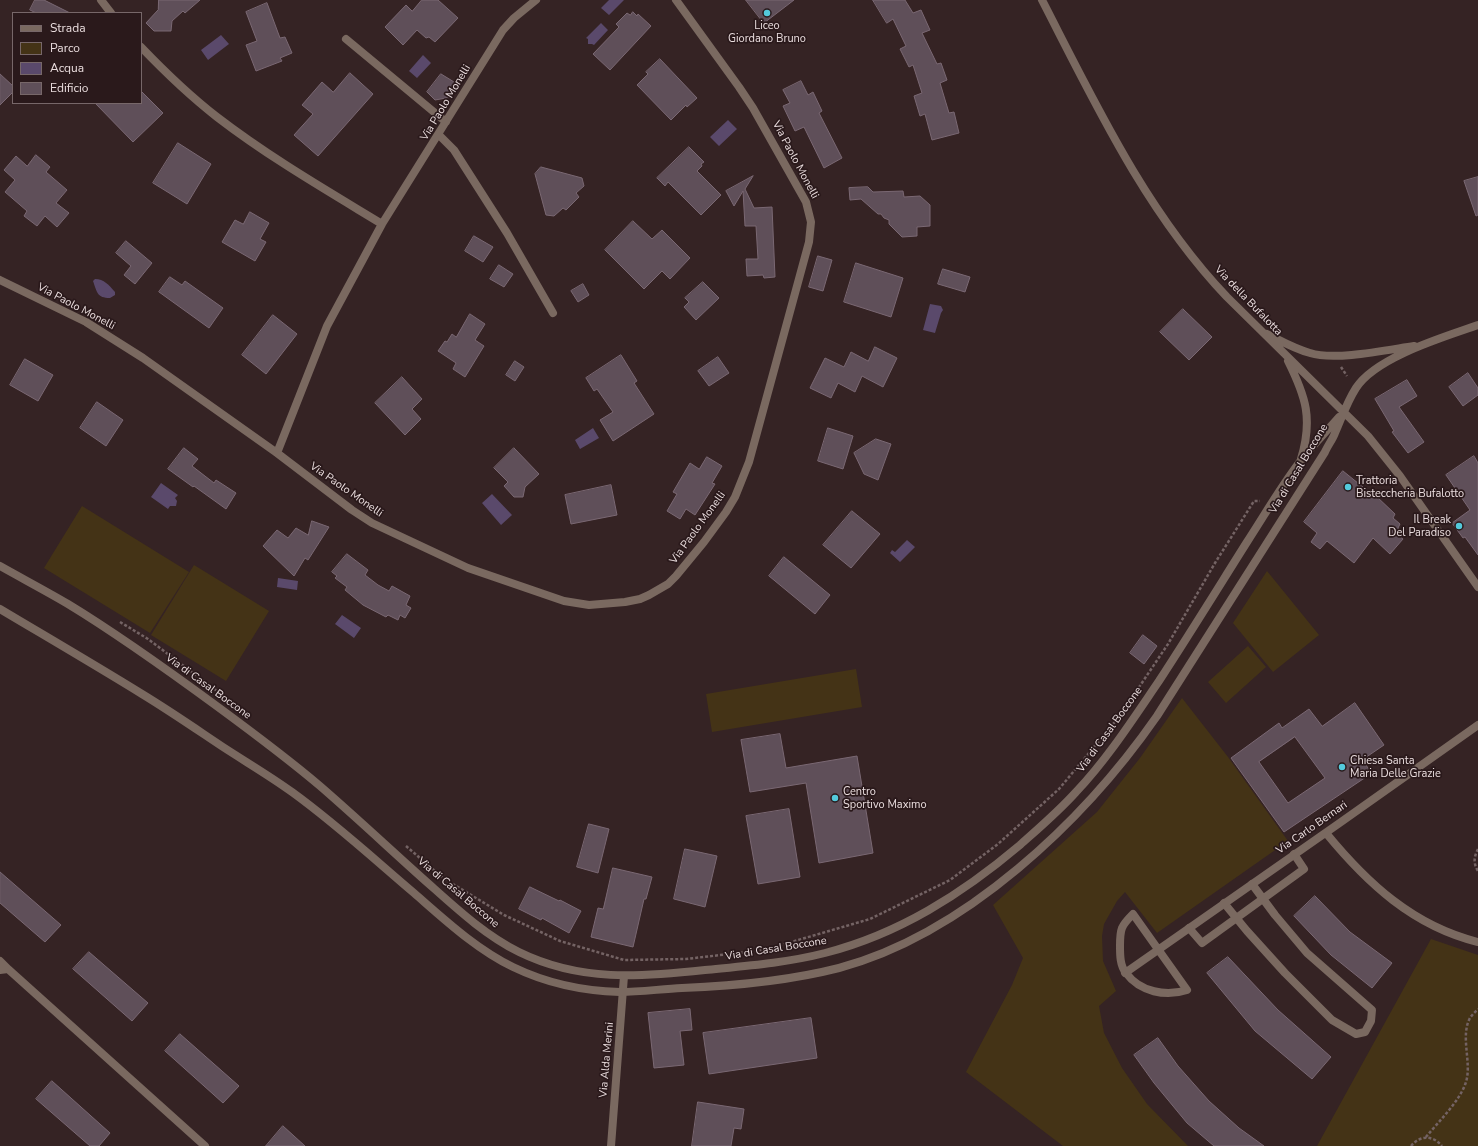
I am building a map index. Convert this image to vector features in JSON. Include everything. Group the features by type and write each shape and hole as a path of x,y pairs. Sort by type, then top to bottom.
{"street":[{"path":"101,0 110,12"},
{"name":"Via Paolo Monelli","path":"277,453 327,326 382,224 439,135 503,30 514,18 536,0"},
{"name":"Via Paolo Monelli","path":"0,280 86,322 142,358 277,453 372,523 468,568 557,599 589,605 625,602 649,596 676,576 704,542 726,512 742,481 749,462 811,229 810,214 806,202 766,130 739,86 676,0"},
{"name":"Via della Bufalotta","path":"1042,0 1109,127 1156,208 1174,233 1207,275 1261,332 1368,436 1387,458 1478,587"},
{"path":"346,39 446,122"},
{"path":"142,48 159,66 217,116 281,161 382,224"},
{"path":"439,135 454,150 506,233 553,313"},
{"path":"1343,412 1357,387 1367,376 1388,362 1423,345 1478,325"},
{"path":"1261,332 1310,354 1324,356 1349,355 1423,345"},
{"path":"1286,356 1300,385 1306,409 1307,431 1300,462"},
{"name":"Via di Casal Boccone","path":"0,566 69,605 173,673 256,735 318,785 460,912 496,939 520,952 556,966 583,973 624,976 672,974 767,963 828,952 876,937 910,922 978,879 1053,815 1077,791 1107,755 1141,708 1180,649 1274,499 1300,462 1343,412"},
{"name":"Via di Casal Boccone","path":"0,609 143,694 292,793 363,849 461,934 490,955 524,972 558,983 589,990 623,992 746,983 801,976 840,968 881,953 930,930 978,899 1016,870 1050,840 1091,798 1145,733 1325,452 1335,434 1343,412"},
{"name":"Via Carlo Bernari","path":"1125,973 1478,725"},
{"path":"1326,833 1366,878 1401,907 1446,931 1478,942"},
{"path":"1189,928 1202,943 1304,869 1294,854"},
{"path":"1224,903 1285,973 1332,1020 1356,1034 1365,1032 1371,1021 1372,1010 1307,953 1263,900 1252,884"},
{"path":"1133,914 1187,990 1178,993 1161,993 1142,986 1125,973 1121,961 1121,935 1122,929 1133,914"},
{"path":"0,961 4,970 205,1146"},
{"name":"Via Alda Merini","path":"611,1146 624,976"}],"path":[{"path":"1338,363 1347,376"},
{"path":"400,842 443,878 504,915 560,941 624,960 686,959 764,950 870,919 950,880 998,844 1059,789 1119,717 1168,644 1215,563 1254,501 1274,499"},
{"path":"114,619 148,639 237,706"},
{"path":"1478,849 1474,860 1478,871"},
{"path":"1411,1146 1415,1141 1426,1137 1460,1095 1465,1084 1468,1071 1466,1049 1467,1027 1470,1018 1478,1009"},
{"path":"1426,1137 1437,1141 1442,1146"}],"green space":[{"path":"82,506 189,572 150,633 44,568"},
{"path":"194,565 269,611 226,681 151,635"},
{"path":"1267,571 1319,635 1273,672 1233,623"},
{"path":"1248,646 1266,667 1226,703 1208,682"},
{"path":"856,669 862,707 712,732 706,694"},
{"path":"1182,698 1228,757 1288,841 1157,933 1125,892 1117,901 1104,924 1102,936 1103,961 1116,991 1099,1006 1104,1033 1122,1068 1147,1104 1188,1146 1063,1146 966,1072 1012,985 1023,958 993,905 1097,812 1140,758"},
{"path":"1431,939 1478,955 1478,1146 1317,1146"}],"water":[{"path":"609,0 624,0 609,15 601,8"},
{"path":"601,23 608,30 594,45 588,44 588,39 586,38"},
{"path":"221,35 229,44 208,60 201,50"},
{"path":"423,55 431,63 417,78 409,71"},
{"path":"728,120 737,129 719,146 710,137"},
{"path":"95,279 101,280 111,287 115,292 115,295 110,298 100,296 93,281"},
{"path":"930,304 941,306 943,310 935,333 923,330"},
{"path":"593,428 599,438 580,449 575,440"},
{"path":"161,483 178,495 175,498 177,501 176,506 170,506 168,509 151,497"},
{"path":"492,494 512,515 501,525 482,503"},
{"path":"907,540 915,547 900,562 890,553 892,550 895,552"},
{"path":"278,578 298,581 297,590 277,587"},
{"path":"342,615 361,628 354,638 335,624"}],"building":[{"path":"35,0 44,0 68,12 34,12 30,10"},
{"path":"159,0 200,0 185,13 183,11 172,21 171,31 154,31 146,23 158,10"},
{"path":"422,0 438,0 458,18 435,42 429,37 426,38 417,30 403,45 385,27 406,5 412,11"},
{"name":"Liceo Giordano Bruno","path":"746,0 794,0 764,23"},
{"path":"873,0 905,0 913,13 921,10 930,30 922,33 937,64 941,63 947,80 940,83 949,113 954,112 959,133 932,140 925,114 920,116 914,96 922,93 913,65 909,67 900,49 906,46 893,19 887,23"},
{"path":"267,3 280,38 285,37 292,53 280,58 282,61 256,71 246,45 257,41 246,12"},
{"path":"633,12 637,16 638,14 651,26 610,70 593,54 619,27 616,24 627,13 630,15"},
{"path":"660,59 697,98 687,107 686,105 671,120 637,85 648,74 646,72"},
{"path":"350,73 373,94 318,156 294,135 313,114 302,105 322,82 333,92"},
{"path":"0,74 12,85 12,93 0,105"},
{"path":"441,74 459,85 452,97 435,100 427,92"},
{"path":"801,81 808,95 813,92 822,111 819,113 842,158 824,168 804,127 795,131 783,106 790,103 783,90"},
{"path":"142,92 163,113 133,142 96,104 142,104"},
{"path":"178,143 211,164 187,204 153,183"},
{"path":"689,147 704,162 697,171 721,195 701,215 668,182 665,186 657,178"},
{"path":"36,155 50,167 46,172 67,190 56,203 69,213 57,227 45,216 37,226 24,216 27,211 5,192 15,180 4,170 16,156 27,166"},
{"path":"541,167 582,178 584,186 576,193 579,197 566,210 563,208 554,216 546,215 535,174"},
{"path":"753,176 745,189 754,208 772,207 775,277 764,278 763,275 747,276 746,259 758,259 756,226 745,226 743,191 734,206 726,191"},
{"path":"1478,177 1478,215 1476,216 1464,181"},
{"path":"868,187 873,192 903,191 904,197 920,196 930,205 930,226 917,227 917,236 902,237 889,224 889,220 884,218 881,214 878,214 861,199 850,200 849,188"},
{"path":"250,212 269,223 260,239 266,242 255,261 222,242 235,220 243,224"},
{"path":"633,221 652,239 662,230 690,258 670,279 662,271 644,289 605,250"},
{"path":"474,236 493,247 483,262 465,251"},
{"path":"126,241 152,263 135,284 124,275 131,266 116,253"},
{"path":"818,256 832,260 823,291 809,287"},
{"path":"856,263 903,278 891,317 844,302"},
{"path":"499,265 513,274 504,287 490,279"},
{"path":"943,269 970,277 965,292 938,284"},
{"path":"170,277 182,285 185,281 223,308 209,328 159,292"},
{"path":"703,282 719,298 696,320 684,307 689,302 685,298"},
{"path":"583,284 589,295 578,302 571,291"},
{"path":"1183,309 1212,337 1189,360 1160,332"},
{"path":"470,314 485,324 475,340 484,346 465,377 453,369 456,363 438,351 445,341 447,342 452,334 456,337"},
{"path":"273,315 297,334 266,374 242,355"},
{"path":"875,347 897,358 883,387 862,376 855,392 838,383 831,398 810,388 825,358 844,367 851,352 868,361"},
{"path":"621,355 637,381 634,383 654,414 613,441 600,420 613,412 597,389 594,391 586,378"},
{"path":"718,357 729,373 709,386 698,371"},
{"path":"25,359 53,375 38,401 10,385"},
{"path":"515,361 524,367 515,381 506,375"},
{"path":"1468,373 1478,388 1478,395 1463,406 1449,387"},
{"path":"402,377 422,399 412,409 421,419 405,435 375,403"},
{"path":"1407,380 1417,396 1399,407 1424,442 1408,453 1392,432 1394,431 1375,399"},
{"path":"97,402 123,420 106,446 80,428"},
{"path":"828,428 853,436 843,469 818,461"},
{"path":"876,439 891,444 878,480 864,474 854,453"},
{"path":"184,448 198,459 192,466 214,483 216,480 236,493 226,509 168,469"},
{"path":"514,448 539,474 525,487 523,497 514,497 504,486 508,482 494,468"},
{"path":"1474,456 1478,463 1478,555 1465,537 1463,538 1452,523 1470,510 1446,475"},
{"path":"707,457 722,466 712,483 715,484 695,515 686,509 680,519 667,511 677,494 673,492 690,463 699,469"},
{"path":"1343,471 1374,496 1375,495 1395,514 1393,518 1400,524 1398,528 1401,531 1399,536 1403,539 1390,554 1373,538 1354,563 1327,541 1320,549 1311,542 1317,533 1304,522"},
{"path":"611,485 617,515 571,524 565,495"},
{"path":"852,511 880,534 851,568 823,545"},
{"path":"312,521 329,527 308,560 305,558 294,576 263,546 277,530 288,538 296,528 308,535"},
{"path":"347,554 368,570 365,575 378,585 389,591 392,586 410,596 406,605 411,608 405,618 400,615 398,620 388,615 386,617 363,605 345,590 347,587 335,578 337,576 332,572"},
{"path":"784,557 830,595 815,614 769,576"},
{"path":"1143,635 1157,646 1144,664 1130,653"},
{"name":"Chiesa Santa Maria Delle Grazie","path":"1355,703 1384,745 1362,760 1372,773 1284,832 1231,758 1279,723 1282,728 1309,709 1322,726","holes":["1295,737 1325,778 1288,803 1259,762"]},
{"path":"780,734 786,768 857,756 873,853 819,863 806,783 750,792 741,740"},
{"path":"789,809 800,877 758,884 746,816"},
{"path":"589,824 609,829 598,873 577,867"},
{"path":"685,849 717,856 705,907 674,899"},
{"path":"613,868 652,877 646,899 644,899 633,947 591,937 598,908 603,909"},
{"path":"0,872 61,925 45,942 0,903"},
{"path":"530,887 581,911 569,933 542,918 541,920 519,909"},
{"path":"1315,896 1350,932 1392,963 1372,988 1331,955 1294,916"},
{"path":"89,952 148,1003 132,1021 73,969"},
{"path":"1228,957 1278,1010 1331,1057 1312,1079 1255,1031 1207,973"},
{"path":"690,1009 692,1030 680,1031 684,1065 654,1068 648,1013"},
{"path":"811,1018 817,1058 709,1074 703,1033"},
{"path":"180,1034 239,1086 223,1103 165,1051"},
{"path":"1158,1038 1178,1066 1209,1101 1239,1128 1264,1146 1214,1146 1187,1123 1154,1083 1134,1055"},
{"path":"52,1081 110,1133 99,1146 90,1146 36,1099"},
{"path":"698,1102 744,1109 741,1129 734,1128 731,1146 692,1146"},
{"path":"283,1126 305,1146 266,1146"}],"place":[{"name":"Liceo Giordano Bruno","path":"767,13"},
{"name":"Trattoria Bisteccheria Bufalotto","path":"1348,487"},
{"name":"Il Break Del Paradiso","path":"1459,526"},
{"name":"Chiesa Santa Maria Delle Grazie","path":"1342,767"},
{"name":"Centro Sportivo Maximo","path":"835,798"}]}
